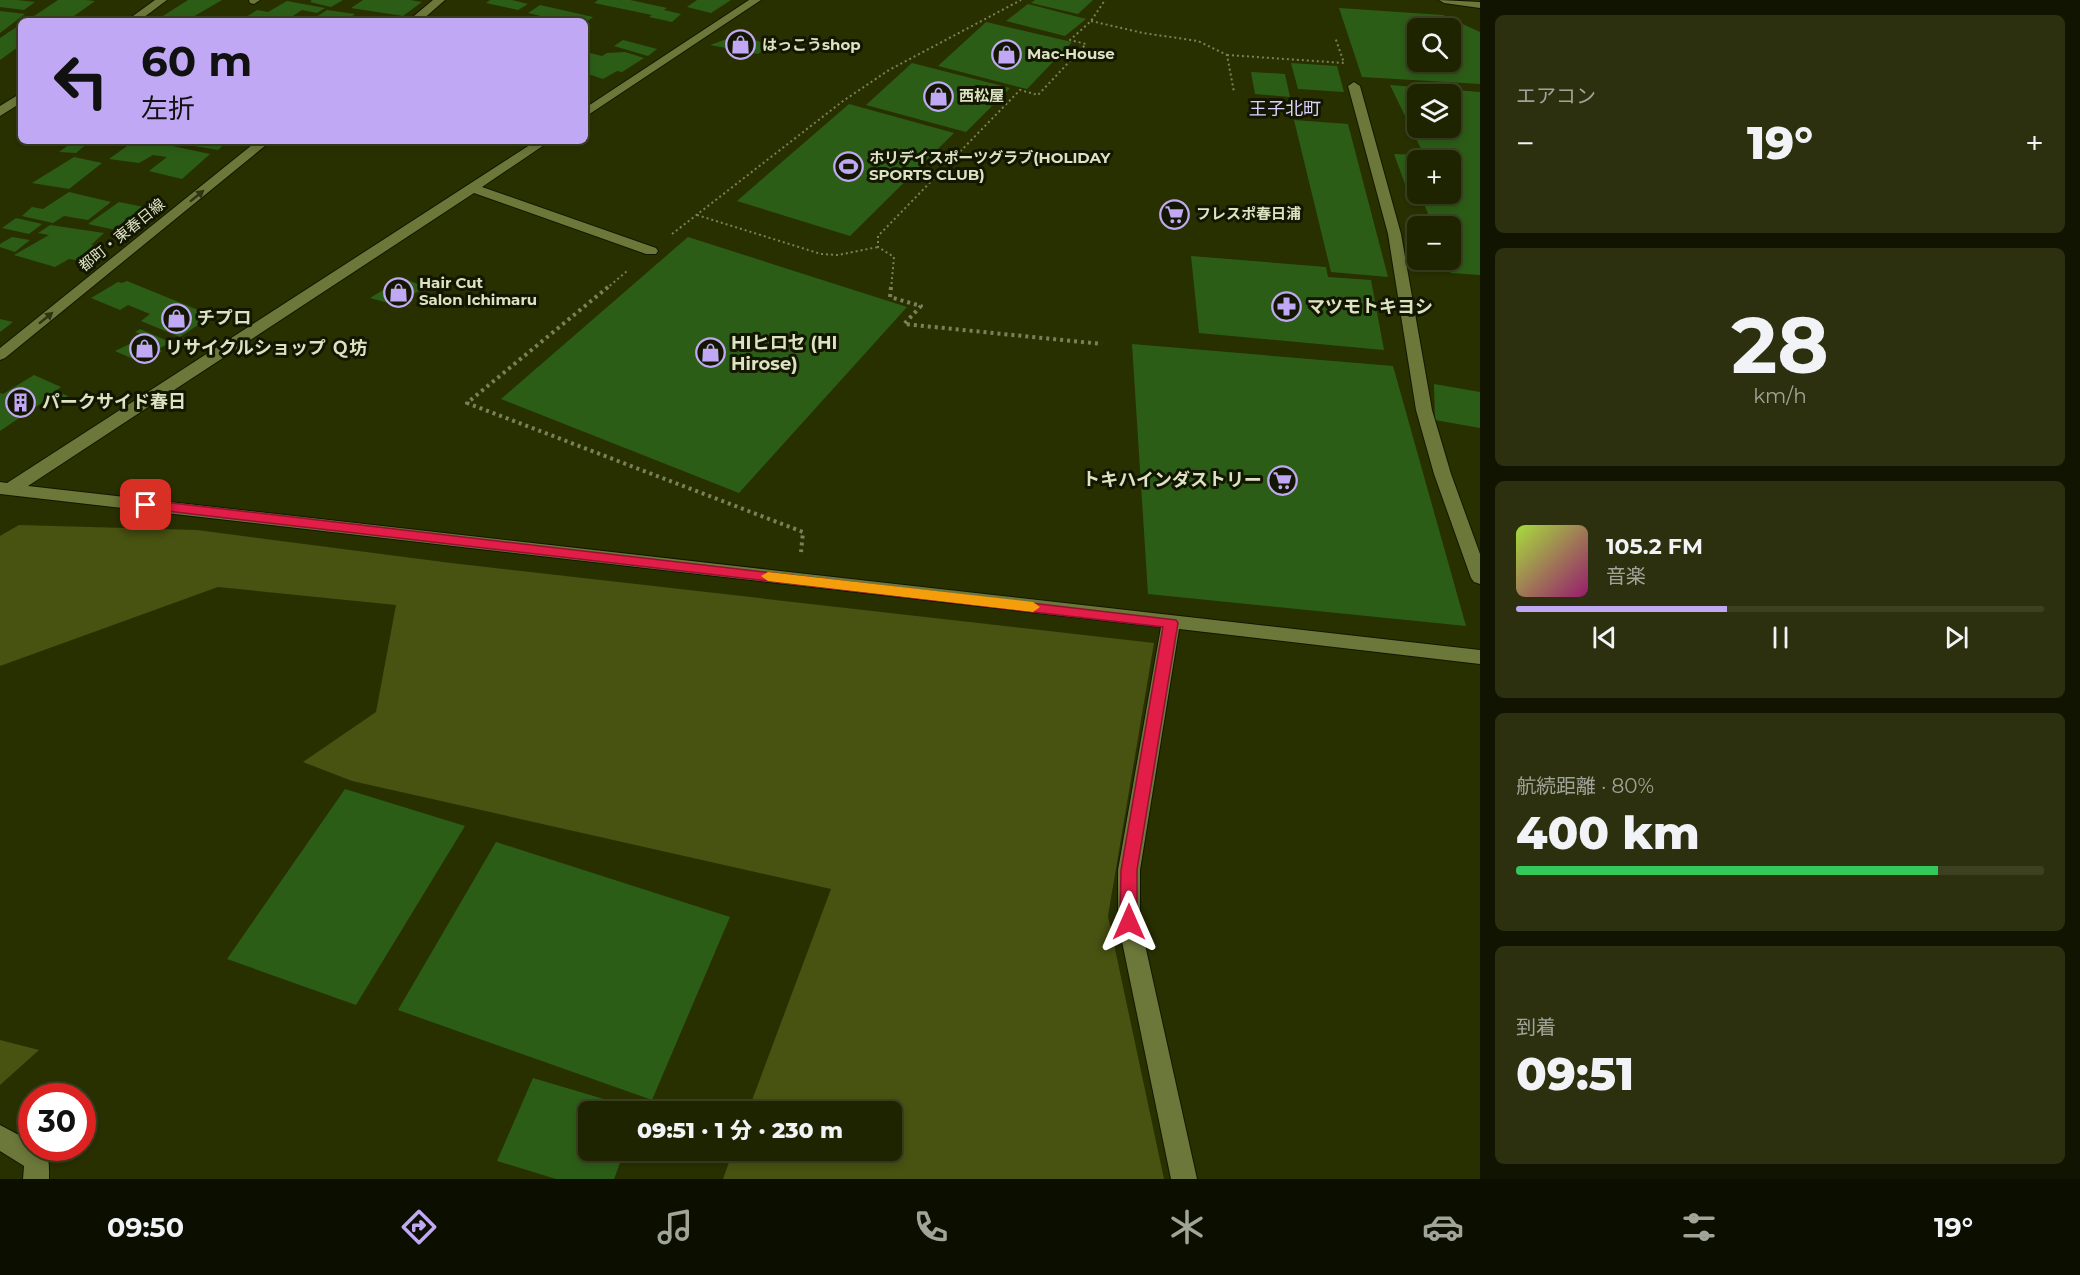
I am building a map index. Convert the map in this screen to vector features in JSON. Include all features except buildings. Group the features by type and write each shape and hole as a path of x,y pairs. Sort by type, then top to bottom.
{"street":[{"path":"136,18 162,0"},
{"path":"418,18 440,0"},
{"path":"588,111 756,0"},
{"path":"1444,0 1480,5"},
{"path":"1354,86 1383,182 1404,284 1412,355 1423,409 1445,482 1480,578"},
{"path":"0,112 18,99"},
{"name":"都町・東春日線","path":"0,355 261,144"},
{"path":"4,490 539,144"},
{"path":"472,188 651,251"},
{"path":"4,490 1480,657"},
{"path":"1171,623 1129,870 1129,922 1184,1179"},
{"path":"0,1137 37,1160 36,1179"}],"path":[{"path":"799,580 803,532 467,403 696,214 843,101 889,70 1022,0"},
{"path":"878,247 878,236 1020,90 1038,95 1086,44 1070,39 1090,21 1105,0"},
{"path":"1090,21 1143,33 1198,41 1227,55 1344,63 1335,37"},
{"path":"1227,55 1234,92"},
{"path":"696,214 821,254 838,255 878,247 894,257 890,297 921,306 904,324 936,330 1102,344"}],"green space":[{"path":"19,525 197,530 451,563 1154,643 1108,916 1164,1179 723,1179 729,1161 902,1161 902,1101 752,1101 831,889 352,781 303,762 376,712 396,605 218,587 0,666 0,536"},
{"path":"0,1040 39,1050 0,1085"}],"slow traffic":[{"path":"768,576 1033,607"}],"place":[{"name":"はっこうshop","path":"741,45"},
{"name":"Mac-House","path":"1006,54"},
{"name":"西松屋","path":"938,96"},
{"name":"ホリデイスポーツグラブ(HOLIDAY SPORTS CLUB)","path":"848,167"},
{"name":"フレスポ春日浦","path":"1175,214"},
{"name":"Hair Cut Salon Ichimaru","path":"398,292"},
{"name":"マツモトキヨシ","path":"1286,307"},
{"name":"チプロ","path":"176,318"},
{"name":"リサイクルショップ Ｑ坊","path":"144,348"},
{"name":"HIヒロセ (HI Hirose)","path":"710,353"},
{"name":"パークサイド春日","path":"21,402"},
{"name":"トキハインダストリー","path":"1283,480"}],"district":[{"name":"王子北町","path":"1285,109"}],"route":[{"path":"146,505 1171,623 1129,870 1129,922"}]}
